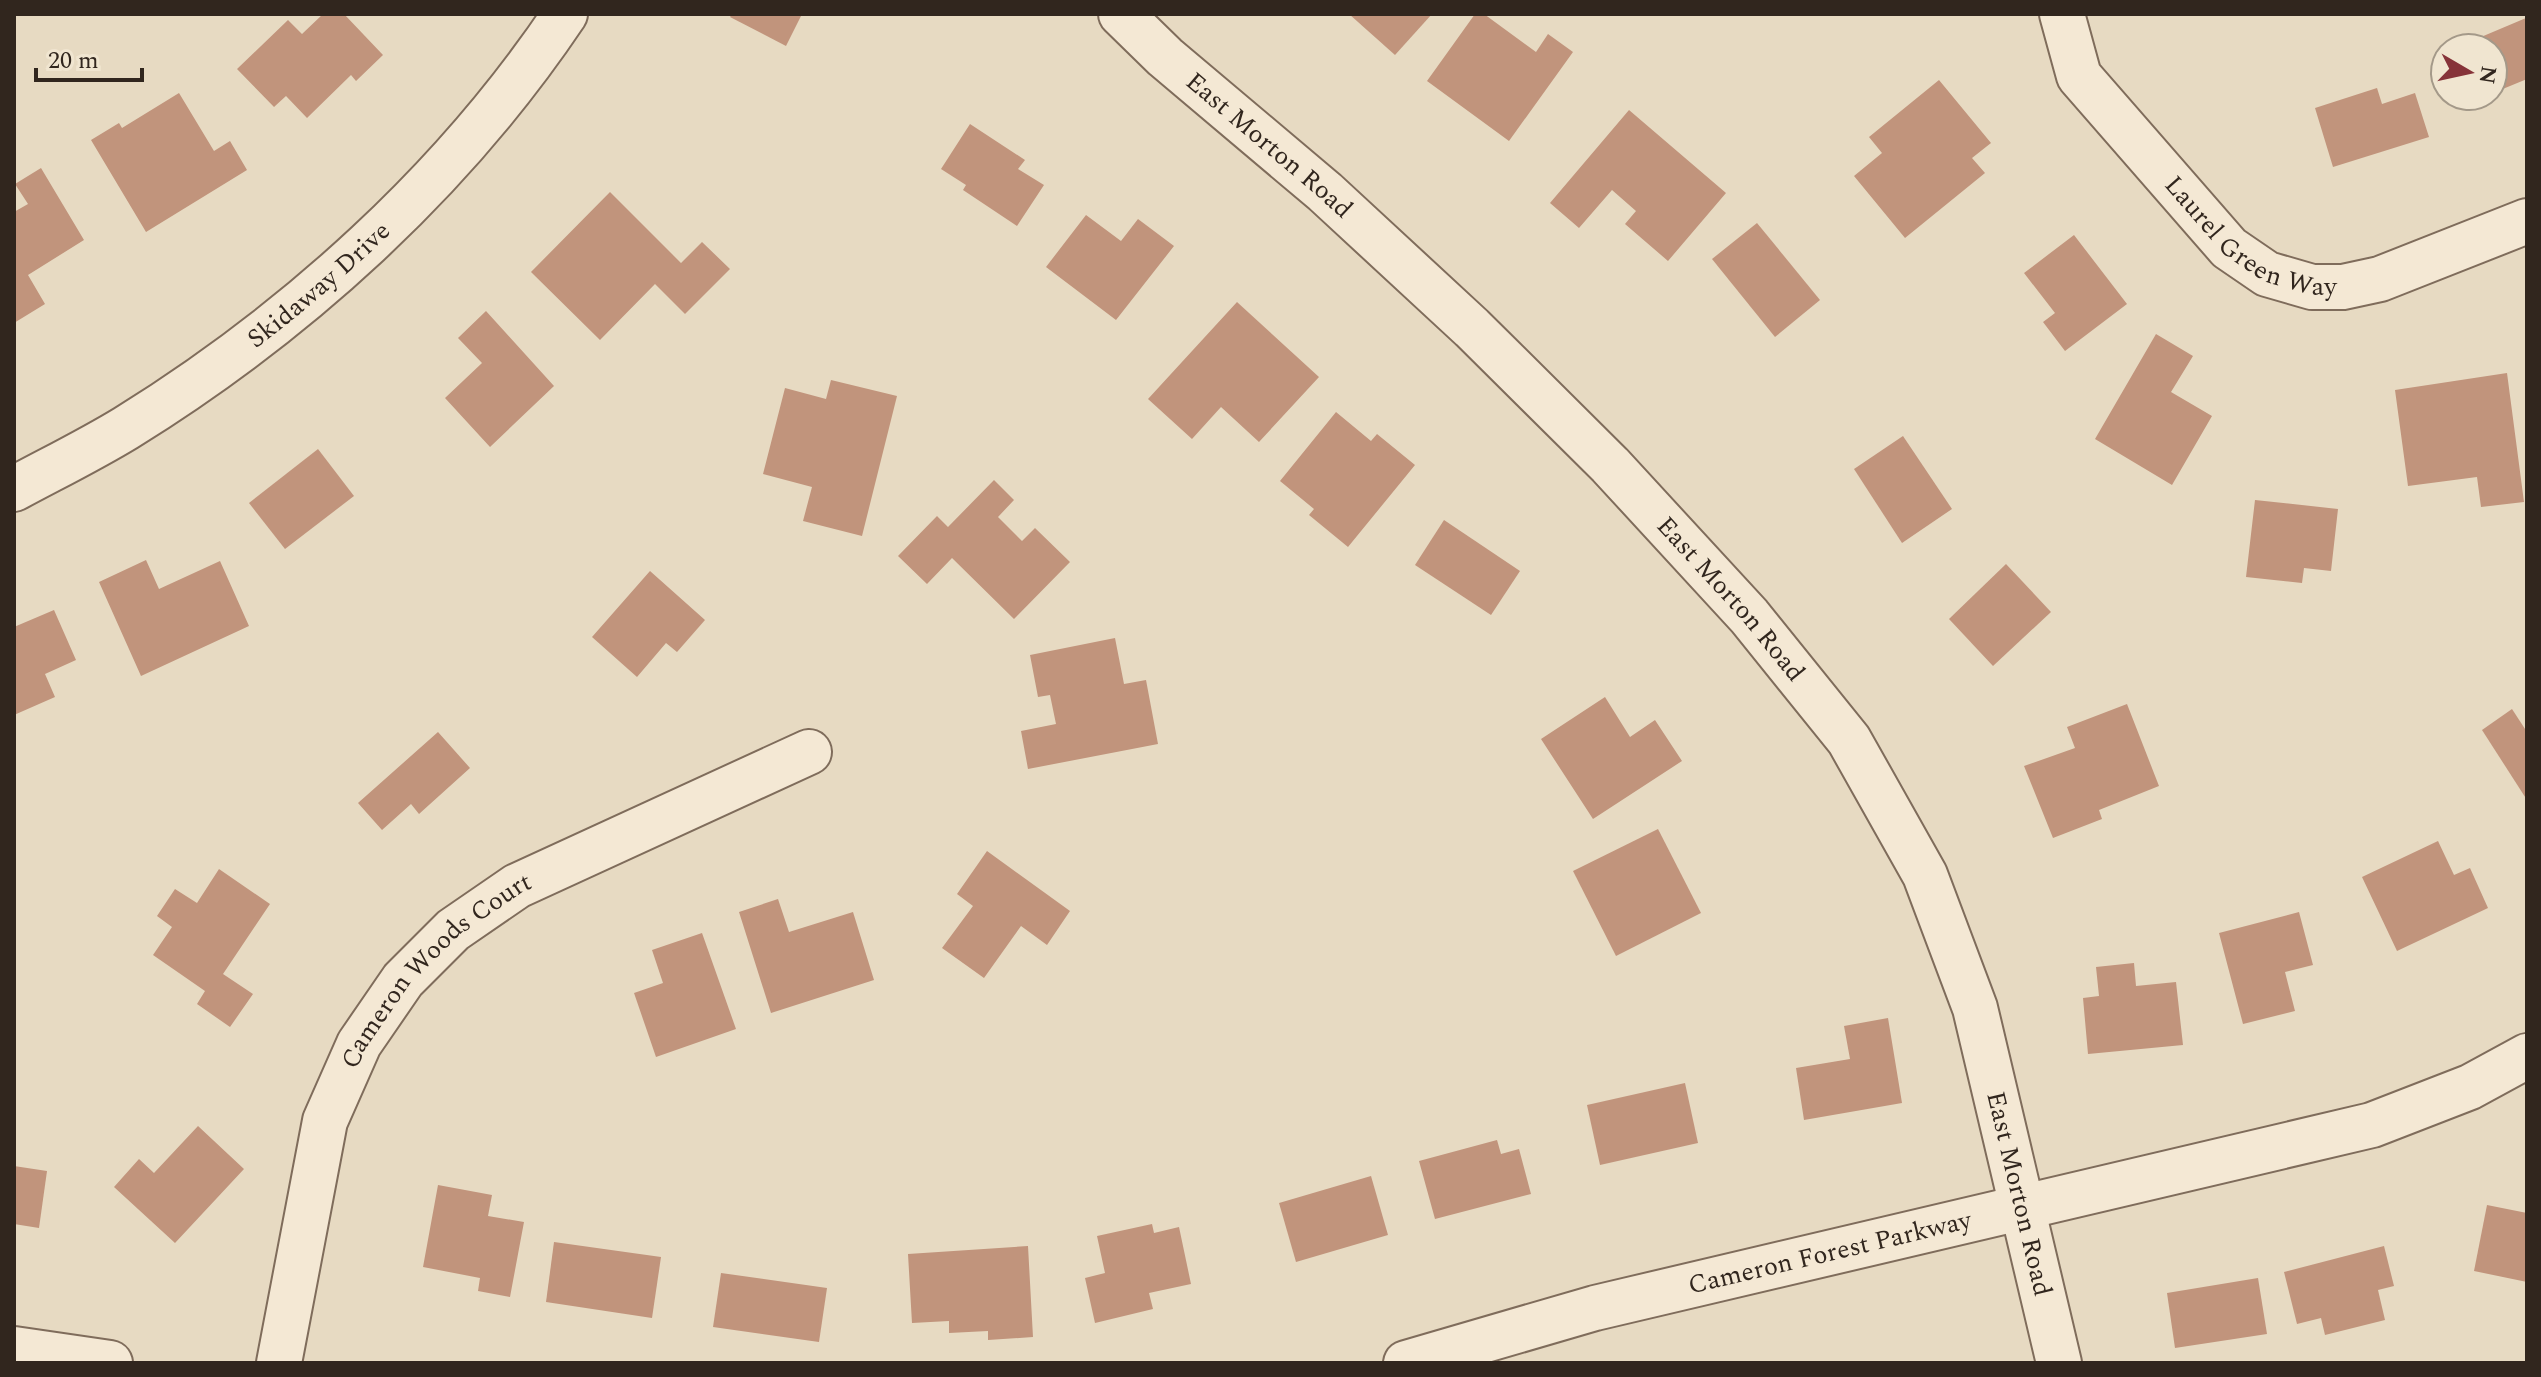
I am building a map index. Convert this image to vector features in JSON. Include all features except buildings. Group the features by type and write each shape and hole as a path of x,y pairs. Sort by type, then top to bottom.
{"street":[{"name":"Skidaway Drive","path":"14,489 125,428 244,348 354,257 449,161 534,60 565,14"},
{"name":"East Morton Road","path":"1121,14 1165,57 1325,192 1472,328 1578,434 1749,616 1849,740 1925,875 1969,993 2059,1363"},
{"name":"Laurel Green Way","path":"2062,14 2079,76 2229,248 2267,274 2312,287 2343,287 2380,279 2527,221"},
{"name":"Cameron Woods Court","path":"279,1363 325,1121 359,1044 403,980 453,930 517,886 809,752"},
{"name":"Cameron Forest Parkway","path":"1406,1363 1595,1308 2372,1125 2470,1087 2527,1056"},
{"path":"14,1349 110,1363"}]}
